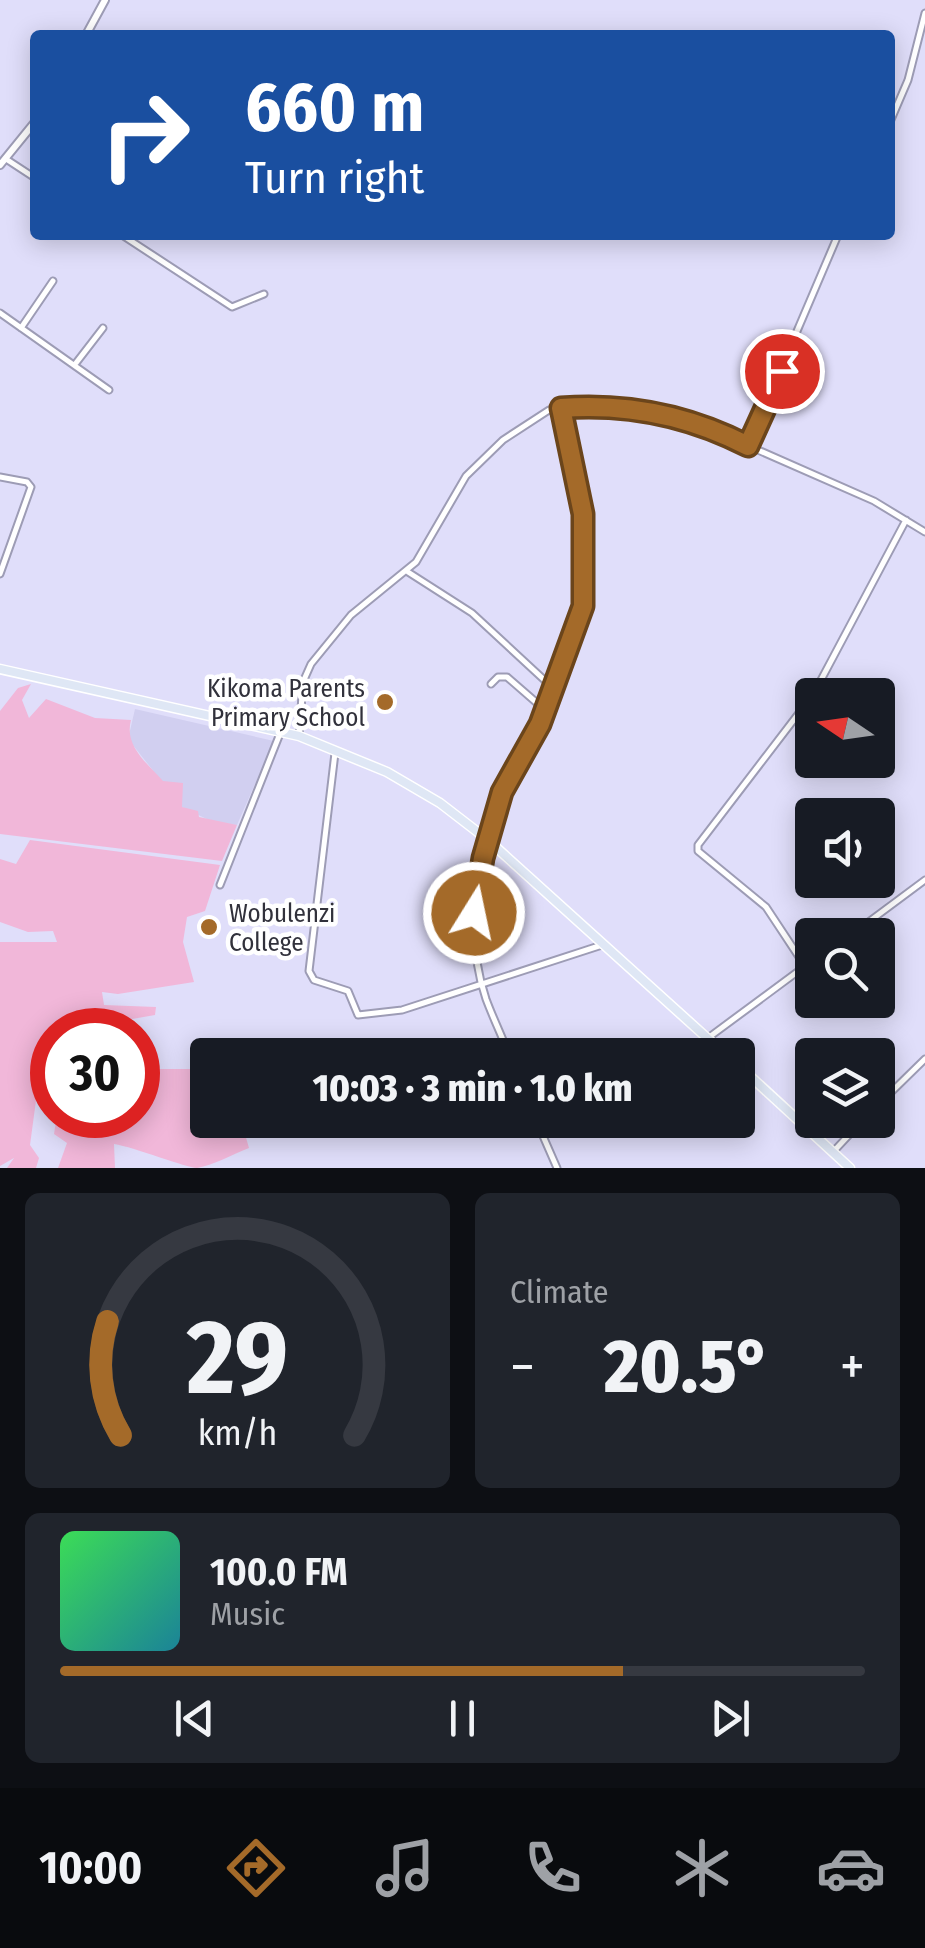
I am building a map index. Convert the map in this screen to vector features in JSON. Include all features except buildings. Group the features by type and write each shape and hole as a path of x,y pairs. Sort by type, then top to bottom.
{"main road":[{"path":"0,669 299,736 423,793 488,840 708,1038"},
{"path":"755,1081 850,1168"}],"street":[{"path":"89,30 105,0"},
{"path":"895,110 908,80 925,14"},
{"path":"30,128 3,162 30,176"},
{"path":"130,240 232,307 264,294"},
{"path":"748,446 836,240"},
{"path":"21,328 54,281"},
{"path":"0,314 76,363 109,390"},
{"path":"76,363 103,328"},
{"path":"503,1038 482,982 474,913 502,792 545,710 578,623 586,561 578,473 561,408"},
{"path":"299,736 306,672 351,615 408,572 466,476 528,421 561,408 661,414 692,421 874,501 925,532"},
{"path":"0,477 30,484 14,545 0,574"},
{"path":"823,678 906,520"},
{"path":"408,572 472,613 552,688"},
{"path":"491,684 498,676 506,677 545,710"},
{"path":"795,719 698,845 698,851 766,906 795,951"},
{"path":"220,885 280,731"},
{"path":"336,750 315,890 310,977 348,991 358,1015 402,1010 604,944"},
{"path":"874,918 925,880"},
{"path":"708,1038 795,973"},
{"path":"895,1088 925,1059"},
{"path":"544,1138 557,1168"},
{"path":"833,1152 846,1138"}],"shaded area":[{"path":"31,684 22,700 29,718 46,699 95,718 131,720 131,738 144,761 163,781 183,783 182,807 198,811 199,817 237,825 222,861 0,834 0,711 18,688"},
{"path":"135,709 274,741 237,825 217,824 182,807 132,744 129,735"},
{"path":"30,840 220,865 205,911 187,917 183,942 194,982 118,994 102,992 104,1005 156,1008 30,1008 30,1145 39,1158 36,1168 7,1168 14,1158 0,1166 0,942 57,942 53,931 28,932 0,922 0,859 16,864"},
{"path":"160,1069 190,1069 190,1138 246,1138 249,1148 197,1168 114,1144 115,1168 58,1168 67,1143 60,1138 160,1138"}],"place":[{"name":"Kikoma Parents Primary School","path":"385,702"},
{"name":"Wobulenzi College","path":"209,927"}],"route":[{"path":"474,913 483,858 502,792 540,724 583,606 583,514 578,473 561,408 661,414 692,421 748,446 782,371"}]}
